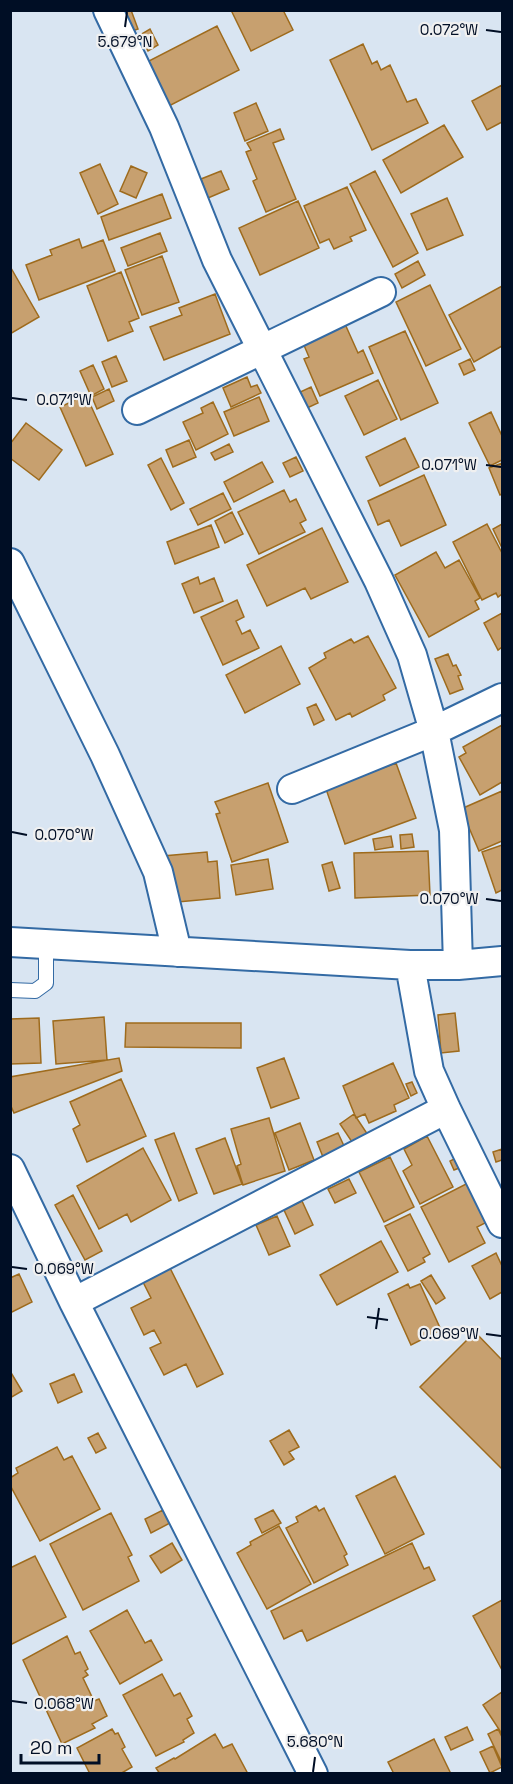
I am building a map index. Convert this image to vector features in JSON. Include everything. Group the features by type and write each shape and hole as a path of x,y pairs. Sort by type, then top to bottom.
{"street":[{"path":"108,10 164,127 217,260 379,581 412,654 434,731 454,830 458,965"},
{"path":"136,410 381,292"},
{"path":"10,563 105,755 158,872 177,952"},
{"path":"292,789 434,731 502,698"},
{"path":"10,942 410,965 458,965 502,961"},
{"path":"410,965 429,1071 502,1223"},
{"path":"74,1302 446,1109"},
{"path":"10,1169 74,1302 313,1773"}],"lane":[{"path":"10,990 34,991 46,983 46,944"}],"building":[{"path":"123,10 131,10 138,29 126,33"},
{"path":"231,10 283,10 293,30 251,51"},
{"path":"217,26 239,70 165,108 143,64"},
{"path":"150,29 158,45 148,51 140,35"},
{"path":"363,44 372,64 377,61 381,70 390,65 407,102 416,99 428,123 372,150 330,60"},
{"path":"502,85 502,122 487,130 472,101"},
{"path":"256,103 268,131 245,141 234,113"},
{"path":"444,125 463,157 401,193 383,160"},
{"path":"280,129 284,139 273,143 296,199 266,212 253,181 257,179 246,152 251,150 247,143"},
{"path":"100,164 118,204 98,214 80,173"},
{"path":"131,166 147,173 136,198 120,191"},
{"path":"221,171 229,189 208,198 201,179"},
{"path":"375,171 418,253 393,267 350,184"},
{"path":"347,187 366,230 350,237 352,241 334,249 329,239 320,243 304,206"},
{"path":"162,194 171,218 109,240 101,217"},
{"path":"447,198 463,235 427,250 411,214"},
{"path":"298,201 319,248 260,275 239,228"},
{"path":"160,233 167,251 128,266 121,248"},
{"path":"79,239 82,248 103,240 115,271 39,300 26,265 52,255 50,250"},
{"path":"162,256 179,302 142,315 125,270"},
{"path":"418,261 425,275 402,288 395,274"},
{"path":"10,268 39,317 10,334"},
{"path":"121,272 139,318 129,322 133,331 108,341 87,286"},
{"path":"430,285 461,349 426,366 396,302"},
{"path":"502,286 502,346 474,362 449,315"},
{"path":"215,294 230,334 164,360 150,327 182,315 179,308"},
{"path":"345,324 358,353 363,350 373,373 320,396 304,359 309,357 303,343"},
{"path":"405,331 438,403 401,420 369,347"},
{"path":"116,356 127,381 112,387 102,362"},
{"path":"470,359 475,370 464,375 459,364"},
{"path":"93,365 104,389 91,396 80,371"},
{"path":"247,377 251,387 257,385 261,393 231,407 223,388"},
{"path":"378,380 397,419 364,435 345,396"},
{"path":"311,387 318,403 305,409 298,393"},
{"path":"109,389 114,401 97,409 92,397"},
{"path":"86,395 113,454 86,466 60,407"},
{"path":"259,397 269,421 234,436 224,412"},
{"path":"213,402 228,434 196,450 183,422 203,413 201,408"},
{"path":"491,412 502,436 502,460 490,466 469,423"},
{"path":"26,423 62,450 39,480 10,458 10,444"},
{"path":"405,438 419,467 380,486 366,457"},
{"path":"189,440 196,457 173,467 166,450"},
{"path":"229,444 233,452 215,460 211,453"},
{"path":"296,457 303,471 290,477 283,463"},
{"path":"161,458 184,503 171,510 148,465"},
{"path":"262,462 273,482 234,502 224,482"},
{"path":"502,463 502,494 500,495 489,468"},
{"path":"424,475 446,525 401,546 389,520 378,525 368,501"},
{"path":"284,490 290,502 296,499 306,520 300,523 305,532 259,554 238,512"},
{"path":"223,493 231,509 198,525 190,509"},
{"path":"232,512 243,534 225,543 215,521"},
{"path":"487,524 502,553 502,594 498,597 496,593 482,600 453,542"},
{"path":"502,524 502,548 493,529"},
{"path":"211,525 219,547 175,564 167,542"},
{"path":"322,528 348,582 311,599 305,588 267,606 247,565"},
{"path":"436,552 445,568 459,560 480,598 475,601 479,609 429,637 395,575"},
{"path":"198,577 200,584 214,578 223,601 194,613 182,584"},
{"path":"237,600 244,617 236,621 242,634 250,630 259,648 223,665 201,617"},
{"path":"502,613 502,647 498,650 484,623"},
{"path":"368,636 396,688 383,695 385,700 352,717 350,713 336,720 309,668 326,658 324,653 351,639 354,643"},
{"path":"281,646 300,684 245,713 226,675"},
{"path":"448,654 453,666 456,665 461,675 458,676 463,689 450,694 435,659"},
{"path":"316,704 324,720 314,725 307,708"},
{"path":"502,725 502,782 480,795 459,757 466,753 463,747"},
{"path":"396,763 416,818 345,844 326,789"},
{"path":"268,783 288,842 232,862 216,814 220,813 215,802"},
{"path":"502,791 502,841 479,851 461,809"},
{"path":"412,834 414,847 401,849 400,835"},
{"path":"391,836 393,847 375,850 373,839"},
{"path":"502,845 502,890 496,893 482,852"},
{"path":"428,851 430,895 355,898 354,853"},
{"path":"207,852 208,862 217,861 220,898 167,903 163,856"},
{"path":"268,859 273,889 236,895 231,865"},
{"path":"332,862 340,888 329,891 322,865"},
{"path":"455,1013 459,1051 441,1053 438,1015"},
{"path":"104,1017 107,1060 56,1064 53,1021"},
{"path":"39,1018 41,1063 10,1064 10,1019"},
{"path":"126,1023 241,1023 241,1048 125,1047"},
{"path":"119,1058 122,1071 14,1113 10,1104 10,1077"},
{"path":"284,1058 299,1098 271,1108 257,1068"},
{"path":"393,1063 409,1098 394,1105 396,1111 369,1123 365,1114 356,1118 343,1086"},
{"path":"121,1079 146,1136 87,1162 73,1129 80,1125 70,1102"},
{"path":"412,1082 417,1093 411,1096 406,1084"},
{"path":"354,1114 368,1135 354,1145 340,1124"},
{"path":"269,1118 285,1171 243,1185 237,1166 241,1164 231,1129"},
{"path":"300,1123 314,1160 289,1170 275,1133"},
{"path":"174,1133 197,1193 179,1201 155,1140"},
{"path":"338,1133 345,1148 323,1157 317,1142"},
{"path":"427,1136 453,1187 420,1204 403,1171 412,1165 404,1149"},
{"path":"225,1138 242,1184 214,1194 196,1149"},
{"path":"143,1148 171,1200 131,1222 127,1214 99,1229 77,1186"},
{"path":"502,1149 502,1160 496,1162 493,1152"},
{"path":"390,1157 414,1207 384,1222 359,1172"},
{"path":"458,1157 462,1167 454,1170 450,1161"},
{"path":"349,1179 356,1193 335,1203 328,1189"},
{"path":"470,1182 489,1221 477,1227 485,1243 449,1262 421,1207"},
{"path":"73,1195 102,1251 85,1260 55,1205"},
{"path":"302,1201 313,1225 295,1234 284,1210"},
{"path":"410,1214 430,1254 423,1258 425,1262 408,1271 385,1226"},
{"path":"277,1216 290,1246 269,1255 256,1225"},
{"path":"381,1241 398,1272 337,1305 320,1275"},
{"path":"496,1253 502,1266 502,1292 490,1299 472,1266"},
{"path":"169,1266 223,1374 197,1387 186,1364 164,1375 150,1348 161,1343 154,1330 144,1335 131,1308 151,1298 142,1280"},
{"path":"19,1274 32,1302 10,1313 10,1278"},
{"path":"431,1275 445,1298 436,1304 421,1281"},
{"path":"408,1284 410,1288 420,1284 441,1330 411,1345 388,1294"},
{"path":"475,1332 502,1360 502,1469 420,1387"},
{"path":"10,1371 22,1391 10,1398"},
{"path":"74,1374 82,1392 58,1403 50,1384"},
{"path":"289,1430 299,1447 289,1452 294,1459 284,1465 270,1441"},
{"path":"98,1433 106,1448 96,1453 88,1438"},
{"path":"57,1447 64,1460 72,1456 100,1509 40,1541 10,1485 10,1478 18,1473 16,1468"},
{"path":"395,1476 424,1534 385,1554 356,1496"},
{"path":"316,1506 319,1511 324,1508 347,1554 344,1556 348,1565 314,1583 286,1528 298,1522 296,1517"},
{"path":"163,1510 170,1523 151,1533 145,1519"},
{"path":"273,1510 281,1523 262,1533 255,1519"},
{"path":"111,1513 132,1555 128,1557 139,1581 83,1610 50,1544"},
{"path":"279,1526 311,1584 267,1609 237,1553 251,1545 250,1542"},
{"path":"172,1543 182,1560 161,1573 150,1556"},
{"path":"412,1543 424,1569 429,1567 435,1580 307,1641 302,1630 284,1639 271,1611"},
{"path":"35,1556 66,1617 10,1645 10,1568"},
{"path":"502,1600 502,1670 473,1616"},
{"path":"127,1610 145,1643 151,1640 162,1660 120,1684 90,1631"},
{"path":"67,1636 75,1654 80,1652 88,1669 85,1671 88,1675 83,1678 94,1701 99,1699 107,1716 92,1724 95,1728 62,1744 23,1660"},
{"path":"162,1674 174,1696 180,1693 192,1716 187,1719 194,1733 183,1740 184,1742 156,1756 123,1695"},
{"path":"502,1692 502,1734 483,1705"},
{"path":"467,1727 473,1740 451,1750 445,1737"},
{"path":"112,1729 115,1734 118,1733 125,1747 122,1749 132,1767 120,1774 90,1774 77,1748"},
{"path":"498,1729 502,1737 502,1763 488,1734"},
{"path":"215,1734 223,1748 232,1744 248,1774 160,1774 156,1768 175,1759"},
{"path":"434,1739 451,1774 394,1774 388,1762"},
{"path":"493,1746 502,1767 490,1773 480,1752"}]}
